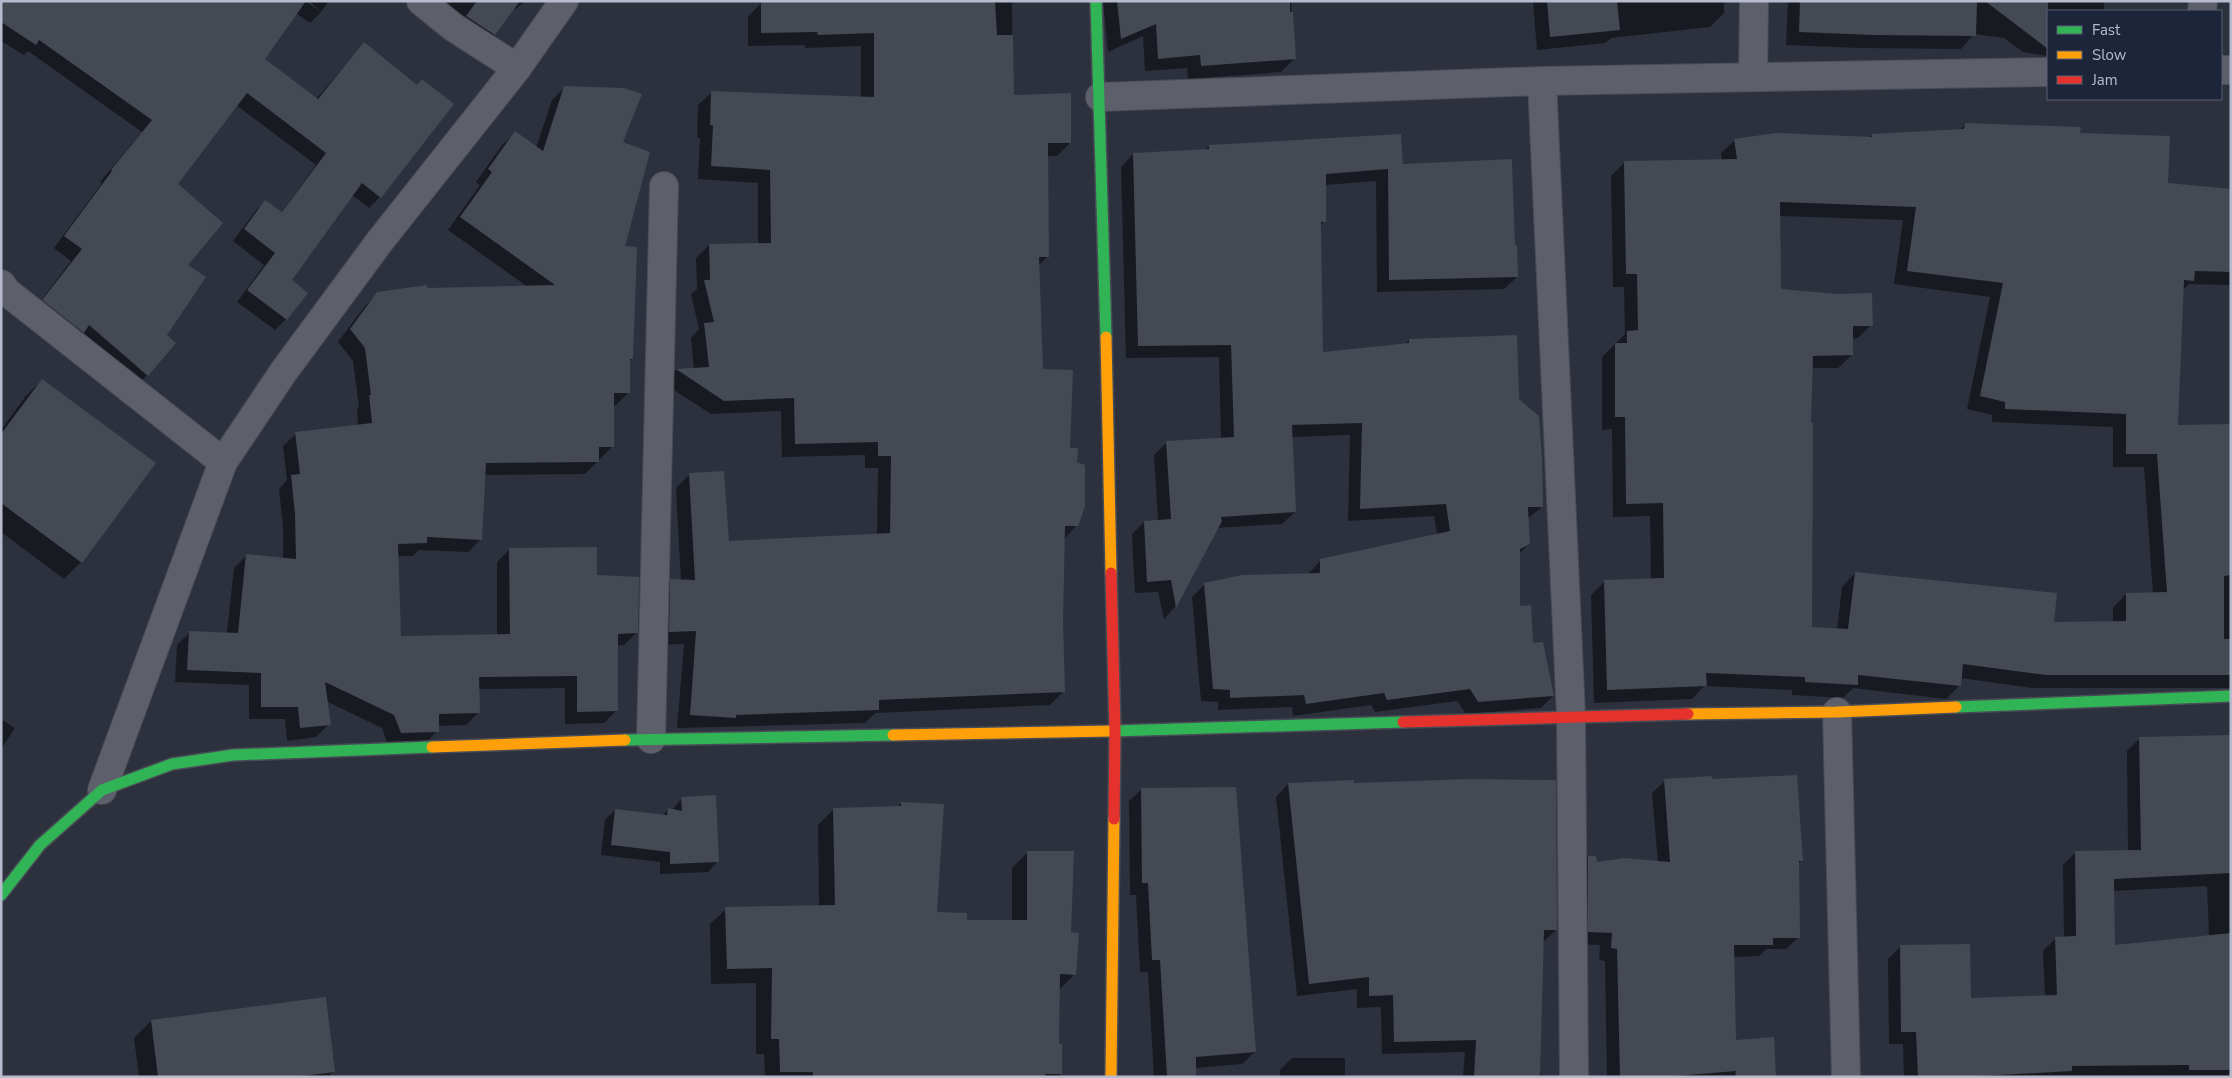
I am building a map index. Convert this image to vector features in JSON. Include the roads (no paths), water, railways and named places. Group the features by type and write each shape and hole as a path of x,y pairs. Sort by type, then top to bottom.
{"street":[{"path":"421,1 453,27 517,68"},
{"path":"102,790 223,462 284,371 369,256 517,68 564,1"},
{"path":"1096,1 1100,97 1115,731 1111,1077"},
{"path":"1753,76 1754,1"},
{"path":"1100,97 1542,81 2047,72"},
{"path":"1542,81 1571,716 1574,1077"},
{"path":"651,739 664,186"},
{"path":"1,284 7,292 223,462"},
{"path":"1,895 40,846 102,790 172,764 232,755 651,739 1115,731 1571,716 1837,712 2231,696"},
{"path":"1837,712 1846,1077"}]}
